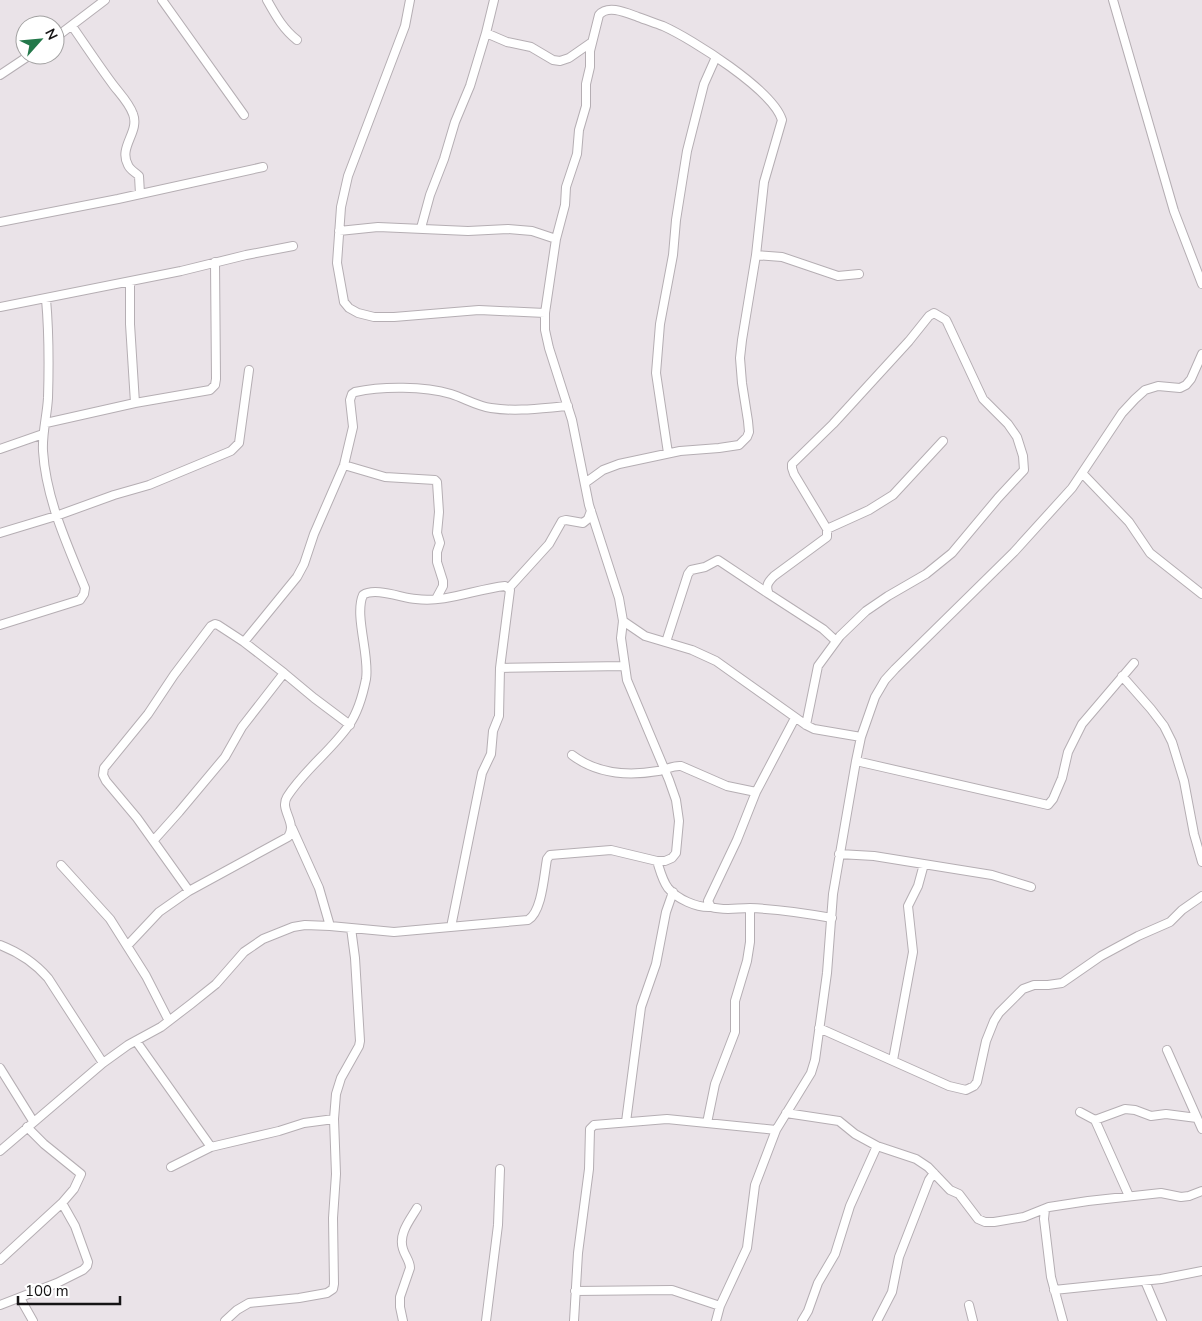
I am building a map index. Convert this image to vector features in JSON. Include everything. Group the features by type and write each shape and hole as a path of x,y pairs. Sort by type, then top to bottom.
{"street":[{"path":"65,31 105,0"},
{"path":"162,0 244,115"},
{"path":"267,0 283,27 297,40"},
{"path":"410,0 405,26 348,176 341,207 337,264 344,302 358,313 374,317 479,310 545,313"},
{"path":"420,228 459,109 470,86 494,0"},
{"path":"1113,0 1172,203 1202,284"},
{"path":"0,1151 103,1063 169,1021 216,984 244,952 263,939 293,927 305,925 394,932 528,920 532,918 541,893 547,859 550,855 611,850 657,861 665,861 672,858 676,853 679,821 676,800 633,695 624,666 621,638 623,620 616,585 591,511 568,406 545,330 545,313 556,239 565,205 566,187 577,154 579,130 586,106 586,84 590,67 592,42 599,15 601,12 609,10 621,11 663,26 694,42 735,70 772,103 782,120 764,182 756,255 740,358 749,432 747,437 739,444 732,446 668,453 619,464 603,470 585,483"},
{"path":"72,26 134,116 134,132 128,142 125,156 129,167 139,176 140,194"},
{"path":"486,33 507,42 531,47 553,60 560,61 569,58 592,42"},
{"path":"668,453 656,374 660,324 673,255 676,220 687,151 704,84 716,57"},
{"path":"0,75 15,65"},
{"path":"0,222 140,194 264,166"},
{"path":"340,231 378,227 468,231 521,229 556,239"},
{"path":"0,307 180,272 215,262 294,246"},
{"path":"756,255 782,257 838,276 859,274"},
{"path":"46,423 136,403 210,390 215,385 215,262"},
{"path":"130,282 130,324 136,403"},
{"path":"0,625 80,600 85,588 56,516 44,459 43,434 48,400 48,324 46,299"},
{"path":"769,594 768,582 774,576 828,538 826,529 794,474 792,464 833,424 930,316 934,313 946,320 983,399 1008,424 1017,437 1024,456 1024,470 952,553 926,574 866,611 836,641 818,666 806,726"},
{"path":"716,1321 720,1306 747,1248 755,1185 776,1130 811,1073 815,1060 827,973 833,894 861,737 875,697 885,680 1027,538 1072,488 1122,413 1135,399 1145,390 1158,386 1180,388 1186,385 1191,379 1202,354"},
{"path":"0,533 149,485 231,451 239,443 249,370"},
{"path":"244,642 301,570 344,465 353,427 350,400 352,394 384,388 433,391 449,394 488,407 508,410 568,406"},
{"path":"0,449 43,434"},
{"path":"826,529 869,510 892,494 943,441"},
{"path":"344,465 385,477 434,480 437,482 439,512 437,533 440,543 437,555 443,581 436,599"},
{"path":"1082,473 1129,522 1150,553 1202,594"},
{"path":"451,927 482,773 491,754 493,731 499,716 500,668 509,588 549,544 562,521 583,523 588,519 591,511"},
{"path":"666,642 688,574 691,570 705,567 718,560 823,629 836,641"},
{"path":"330,926 319,888 292,828 285,807 287,798 314,764 350,725 360,701 367,669 360,604 363,595 371,592 417,599 436,599 489,588 505,586 509,588"},
{"path":"623,620 645,636 692,650 716,662 806,726 861,737"},
{"path":"189,891 154,840 103,775 104,768 148,714 174,675 211,626 215,624 244,642 350,725"},
{"path":"856,761 1048,805 1059,785 1068,752 1082,724 1134,663"},
{"path":"500,668 624,666"},
{"path":"154,840 225,757 242,727 284,673"},
{"path":"1122,676 1164,726 1172,742 1184,782 1194,834 1202,862"},
{"path":"711,907 708,900 737,840 756,792 795,718"},
{"path":"572,756 582,763 612,772 642,774 681,766 727,786 756,792"},
{"path":"127,946 159,912 189,891 288,837 292,828"},
{"path":"840,854 874,856 992,875 1031,887"},
{"path":"657,861 664,882 673,892 697,906 729,910 750,908 798,912 832,918"},
{"path":"893,1060 913,952 908,906 918,886 924,864"},
{"path":"61,865 104,912 146,976 169,1021"},
{"path":"626,1122 640,1013 656,964 666,912 673,892"},
{"path":"819,1028 949,1086 966,1090 970,1089 977,1082 986,1041 994,1020 1023,989 1034,985 1062,983 1101,956 1143,933 1170,922 1182,910 1202,896"},
{"path":"706,1124 715,1084 735,1032 735,1002 747,961 750,942 750,908"},
{"path":"225,1321 237,1310 250,1303 327,1293 334,1284 333,1218 336,1174 334,1119 337,1088 340,1078 360,1041 355,958 351,928"},
{"path":"0,945 27,959 48,978 103,1063"},
{"path":"136,1041 211,1147"},
{"path":"1167,1050 1202,1129"},
{"path":"0,1068 30,1124 44,1144 81,1174 74,1189 62,1203 0,1260"},
{"path":"1095,1120 1124,1108 1151,1116 1166,1114 1196,1118"},
{"path":"1080,1112 1095,1120 1129,1196"},
{"path":"786,1113 839,1121 876,1146 916,1159 934,1173 950,1190 959,1194 978,1219 985,1222 1024,1217 1049,1207 1161,1193 1181,1197 1202,1191"},
{"path":"171,1167 211,1147 304,1123 334,1119"},
{"path":"574,1321 578,1253 589,1169 590,1129 594,1125 667,1119 776,1130"},
{"path":"802,1321 808,1311 818,1283 836,1254 850,1206 876,1146"},
{"path":"486,1321 498,1225 500,1169"},
{"path":"877,1321 892,1292 900,1257 929,1180 934,1173"},
{"path":"1,1303 20,1298 57,1283 83,1270 87,1266 87,1257 81,1241 62,1203"},
{"path":"403,1321 400,1297 410,1263 403,1250 402,1240 404,1231 417,1208"},
{"path":"1045,1209 1044,1219 1054,1290 1063,1321"},
{"path":"1054,1290 1145,1281 1202,1271"},
{"path":"1145,1281 1162,1321"},
{"path":"575,1291 672,1290 720,1306"},
{"path":"20,1298 33,1321"},
{"path":"969,1305 973,1321"}]}
